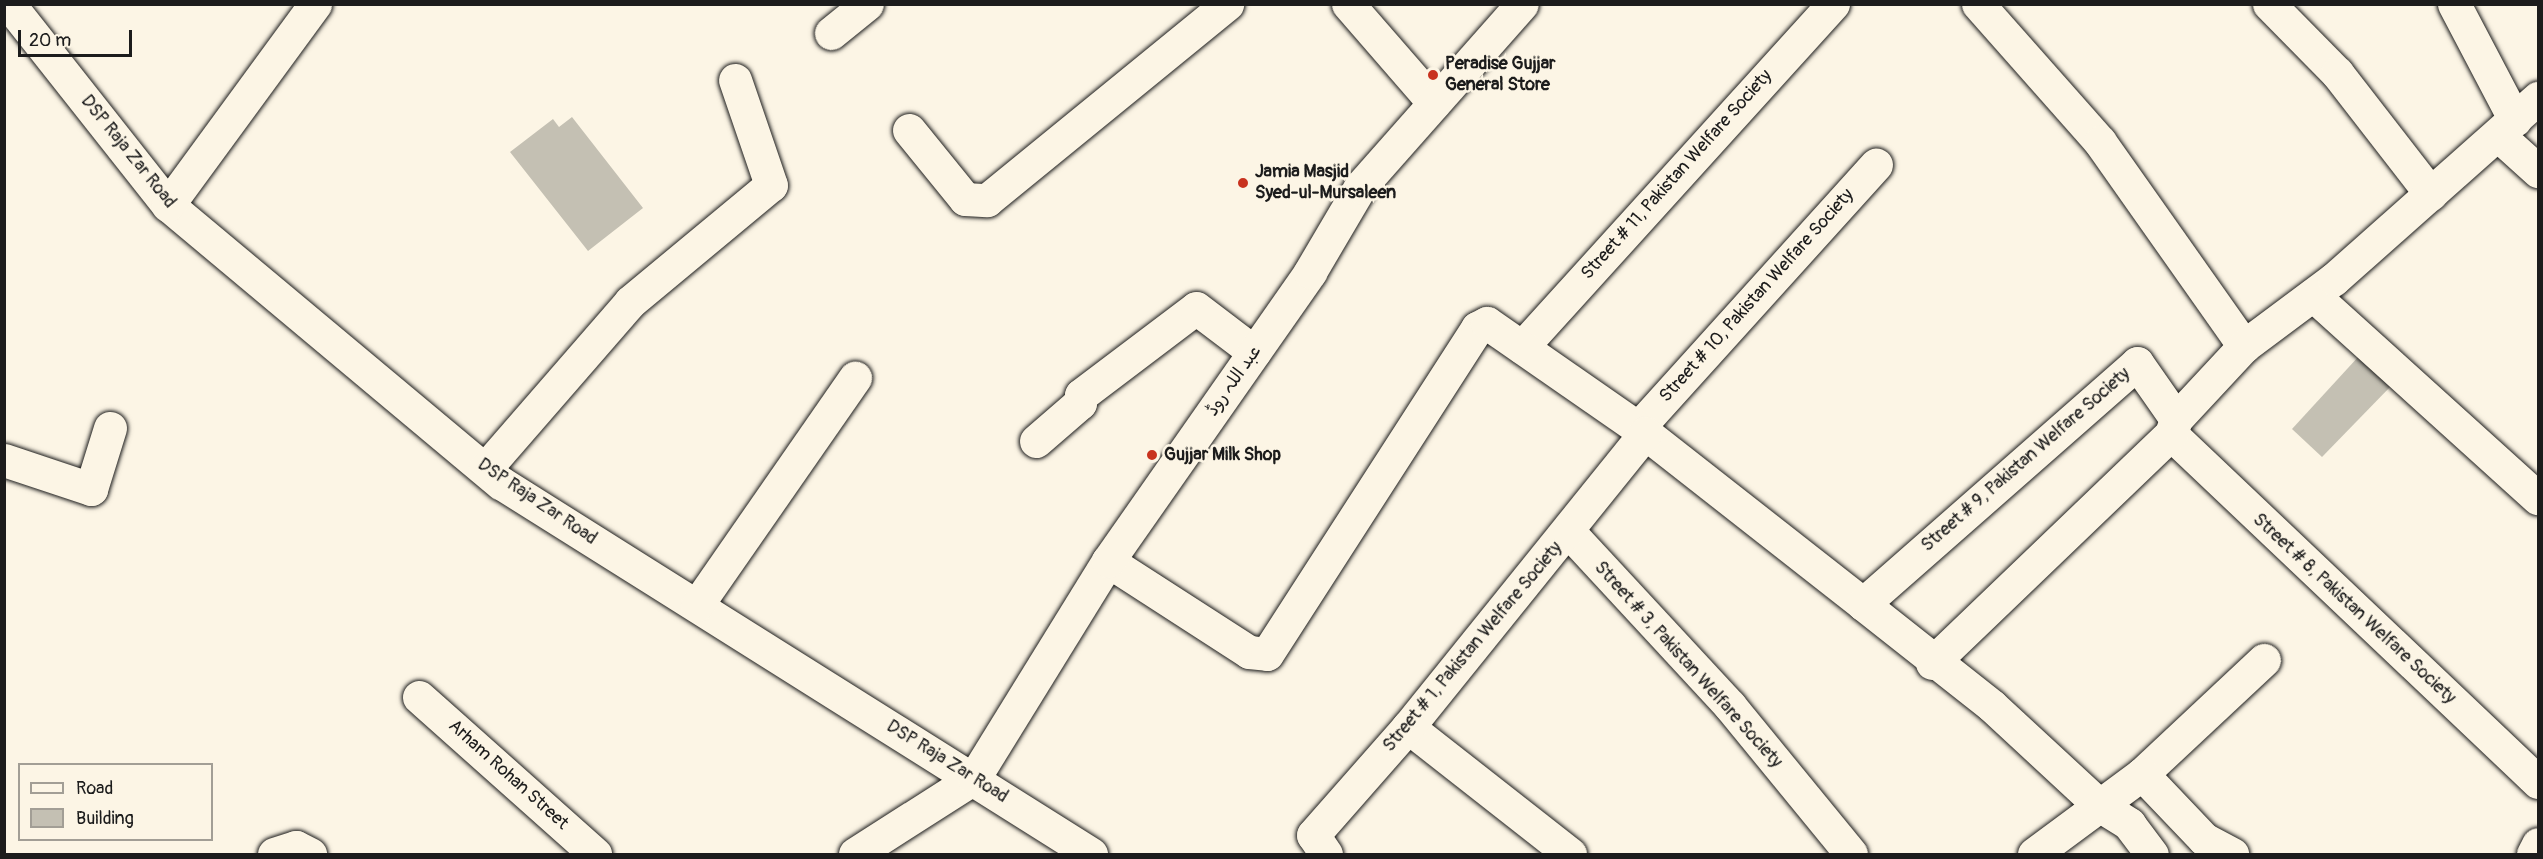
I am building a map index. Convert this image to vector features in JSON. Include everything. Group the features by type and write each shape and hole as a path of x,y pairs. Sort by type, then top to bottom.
{"street":[{"name":"DSP Raja Zar Road","path":"9,4 168,204 485,469 974,778 1091,855"},
{"path":"831,33 867,4"},
{"path":"909,130 965,199 987,200 1227,4"},
{"path":"1348,4 1434,103"},
{"name":"عبد اللہ روڈ","path":"974,778 1108,561 1254,352 1360,187 1522,4"},
{"name":"Street # 11, Pakistan Welfare Society","path":"1522,347 1833,4"},
{"path":"1978,4 2100,142 2244,346"},
{"path":"2269,4 2337,73 2431,194"},
{"path":"168,204 302,10"},
{"path":"2465,10 2506,128 2538,171"},
{"path":"485,469 630,302 771,185 735,80"},
{"path":"1932,663 2174,426 2244,346 2313,295 2538,98"},
{"name":"Street # 10, Pakistan Welfare Society","path":"1642,431 1876,165"},
{"path":"2313,295 2538,498"},
{"path":"1036,441 1080,403 1081,395 1196,308 1254,352"},
{"path":"1108,561 1249,652 1267,654 1477,328 1487,323 1642,431 1863,604 1932,663 1992,706 2099,805 2128,824 2152,855"},
{"name":"Street # 9, Pakistan Welfare Society","path":"1863,604 2137,363 2174,426"},
{"path":"697,605 855,378"},
{"name":"Street # 8, Pakistan Welfare Society","path":"2174,426 2538,782"},
{"path":"4,460 90,489 110,428"},
{"name":"Street # 1, Pakistan Welfare Society","path":"1326,855 1313,835 1408,727 1427,697 1569,532 1642,431"},
{"name":"Street # 3, Pakistan Welfare Society","path":"1569,532 1730,706 1851,855"},
{"path":"2034,855 2142,774 2264,660"},
{"name":"Arham Rohan Street","path":"419,697 595,855"},
{"path":"1408,727 1570,855"},
{"path":"2142,774 2204,838 2232,855"},
{"path":"855,855 974,778"},
{"path":"274,855 296,847 310,855"}],"building":[{"path":"572,117 643,208 588,251 510,152 553,119 559,127"},
{"path":"2359,356 2392,385 2322,457 2292,429"}],"place":[{"name":"Peradise Gujjar General Store","path":"1433,75"},
{"name":"Jamia Masjid Syed-ul-Mursaleen","path":"1243,183"},
{"name":"Gujjar Milk Shop","path":"1152,455"}]}
